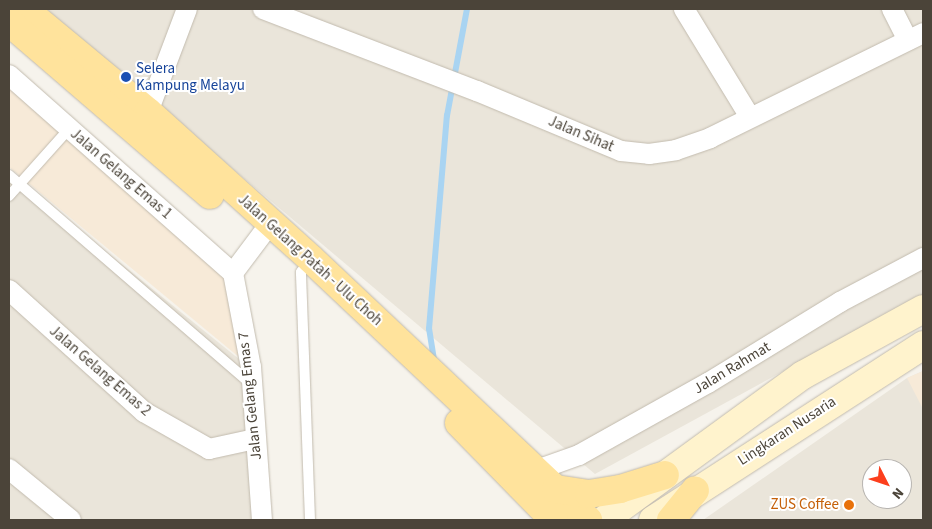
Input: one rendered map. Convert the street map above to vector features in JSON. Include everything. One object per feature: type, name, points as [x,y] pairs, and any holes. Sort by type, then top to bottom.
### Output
[{"type":"main road","name":"Jalan Gelang Patah - Ulu Choh","points":[[24,9],[140,120],[537,470],[588,520]]},
{"type":"main road","name":"Jalan Gelang Patah - Ulu Choh","points":[[9,22],[140,120]]},
{"type":"main road","name":"Jalan Gelang Patah - Ulu Choh","points":[[306,266],[554,520]]},
{"type":"main road","points":[[604,520],[803,375],[923,310]]},
{"type":"main road","name":"Lingkaran Nusaria","points":[[653,520],[695,490],[923,345]]},
{"type":"main road","points":[[556,489],[589,494],[620,489],[665,475]]},
{"type":"main road","points":[[671,520],[695,490]]},
{"type":"street","points":[[140,120],[187,9]]},
{"type":"street","name":"Jalan Sihat","points":[[263,9],[477,91],[621,151],[649,154],[676,150],[710,138],[916,37]]},
{"type":"street","points":[[684,9],[750,117]]},
{"type":"street","points":[[892,9],[916,37]]},
{"type":"street","name":"Jalan Gelang Emas 1","points":[[9,75],[233,273]]},
{"type":"street","points":[[233,273],[264,231]]},
{"type":"street","name":"Jalan Rahmat","points":[[537,470],[579,456],[708,384],[840,302],[923,258]]},
{"type":"street","name":"Jalan Gelang Emas 7","points":[[233,273],[252,384],[262,520]]},
{"type":"street","name":"Jalan Gelang Emas 2","points":[[9,290],[144,412],[209,449],[255,439]]},
{"type":"street","points":[[9,469],[71,520]]},
{"type":"lane","points":[[9,196],[69,128]]},
{"type":"lane","points":[[9,175],[252,384]]},
{"type":"lane","points":[[306,266],[310,520]]},
{"type":"shaded area","points":[[43,9],[923,9],[923,295],[595,474]]},
{"type":"shaded area","points":[[9,75],[233,273],[251,367],[9,167]]},
{"type":"shaded area","points":[[9,173],[250,368],[260,520],[9,520]]},
{"type":"shaded area","points":[[923,371],[923,520],[703,520],[907,378]]},
{"type":"shaded area","points":[[923,371],[923,409],[907,378]]},
{"type":"waterway","points":[[434,360],[429,329],[447,116],[467,9]]},
{"type":"place","name":"Selera Kampung Melayu","points":[[126,77]]},
{"type":"place","name":"ZUS Coffee","points":[[849,505]]}]
